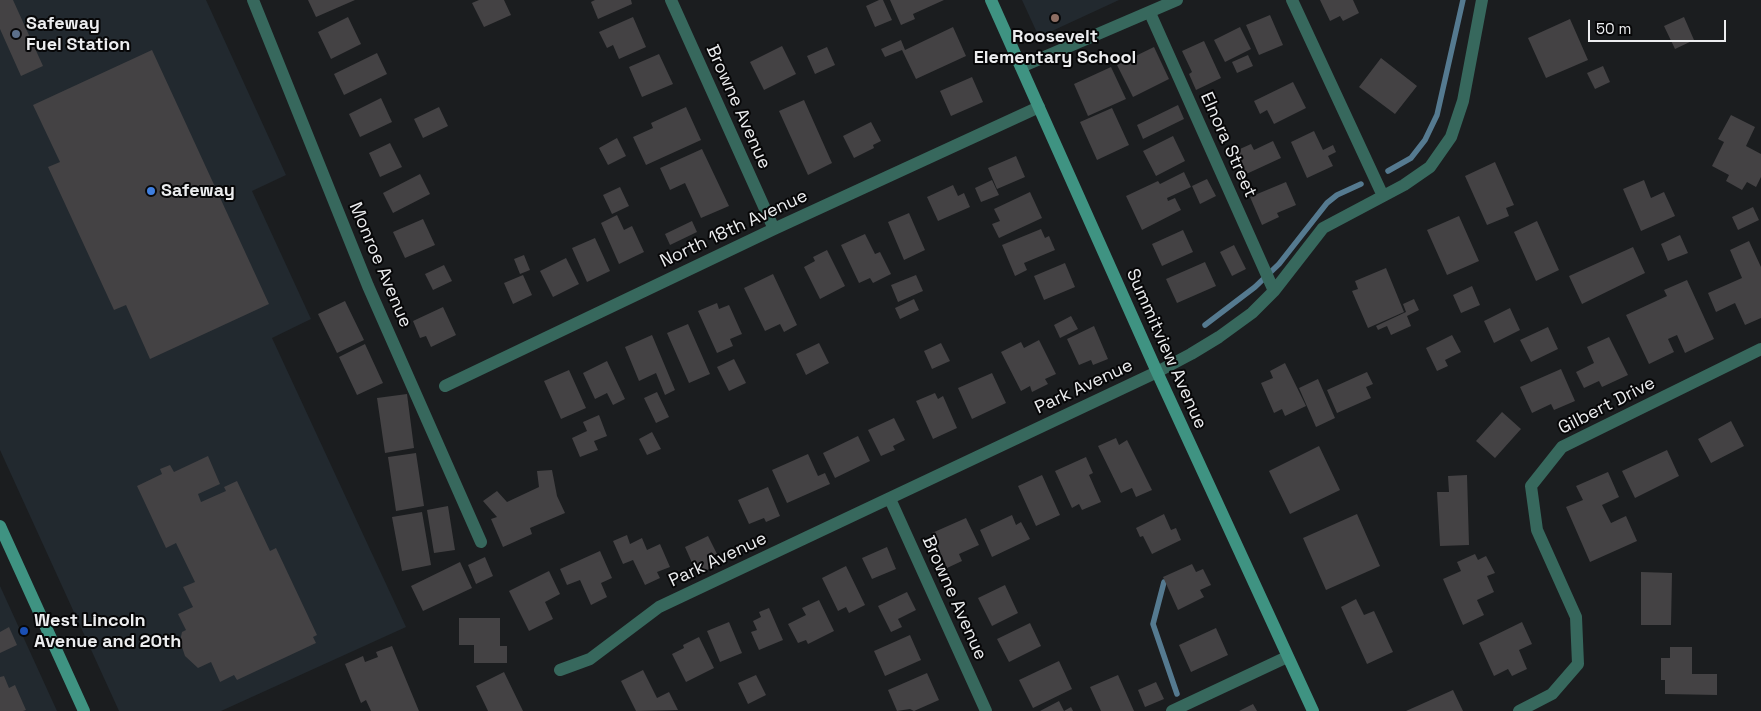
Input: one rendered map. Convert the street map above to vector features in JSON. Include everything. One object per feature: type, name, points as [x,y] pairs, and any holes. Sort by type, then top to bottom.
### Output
[{"type":"main road","name":"Summitview Avenue","points":[[991,0],[1156,372],[1313,711]]},
{"type":"main road","points":[[0,526],[84,711]]},
{"type":"street","name":"Monroe Avenue","points":[[253,0],[260,13],[368,286],[481,542]]},
{"type":"street","name":"Browne Avenue","points":[[671,0],[774,229]]},
{"type":"street","points":[[1021,67],[1177,0]]},
{"type":"street","points":[[1292,0],[1383,196]]},
{"type":"street","name":"Park Avenue","points":[[560,670],[590,659],[659,606],[1156,372],[1220,337],[1252,313],[1323,228],[1404,186],[1430,167],[1451,137],[1463,102],[1482,0]]},
{"type":"street","name":"Elnora Street","points":[[1150,13],[1272,287]]},
{"type":"street","name":"North 18th Avenue","points":[[444,386],[774,229],[1039,107]]},
{"type":"street","name":"Gilbert Drive","points":[[1518,711],[1552,694],[1578,664],[1576,617],[1537,530],[1531,486],[1562,447],[1761,349]]},
{"type":"street","name":"Browne Avenue","points":[[890,498],[986,711]]},
{"type":"street","points":[[1172,711],[1287,657]]},
{"type":"shaded area","points":[[0,0],[206,0],[286,175],[252,191],[311,319],[272,338],[406,627],[221,711],[119,711],[0,450]]},
{"type":"shaded area","name":"Roosevelt Elementary School","points":[[1022,0],[1119,0],[1039,37]]},
{"type":"shaded area","points":[[0,586],[57,711],[0,711]]},
{"type":"building","points":[[0,0],[13,0],[43,66],[21,76],[0,29]]},
{"type":"building","points":[[308,0],[355,0],[316,17]]},
{"type":"building","points":[[479,0],[504,0],[511,15],[484,27],[472,3]]},
{"type":"building","points":[[595,0],[631,0],[632,4],[598,19],[591,2]]},
{"type":"building","points":[[883,0],[892,20],[875,27],[866,6]]},
{"type":"building","points":[[890,0],[944,0],[913,14],[915,19],[901,25]]},
{"type":"building","points":[[1320,0],[1353,0],[1359,13],[1343,21],[1340,16],[1330,21]]},
{"type":"building","points":[[1270,15],[1283,45],[1259,55],[1246,25]]},
{"type":"building","points":[[348,17],[361,44],[331,59],[318,32]]},
{"type":"building","points":[[633,17],[646,47],[619,59],[613,45],[607,48],[599,32]]},
{"type":"building","points":[[1684,17],[1694,40],[1675,49],[1664,26]]},
{"type":"building","points":[[1570,19],[1588,60],[1546,78],[1528,38]]},
{"type":"building","points":[[953,27],[966,56],[916,79],[902,50],[885,57],[881,49],[901,40],[905,50]]},
{"type":"building","points":[[1240,27],[1251,49],[1225,62],[1214,40]]},
{"type":"building","points":[[1204,41],[1221,78],[1196,90],[1189,74],[1192,72],[1182,51]]},
{"type":"building","points":[[782,46],[796,74],[764,90],[750,62]]},
{"type":"building","points":[[827,47],[835,65],[815,74],[807,56]]},
{"type":"building","points":[[1154,47],[1169,79],[1133,97],[1117,65]]},
{"type":"building","points":[[152,50],[269,304],[150,359],[126,305],[114,310],[48,167],[60,162],[33,105]]},
{"type":"building","points":[[377,53],[387,74],[344,95],[334,74]]},
{"type":"building","points":[[659,54],[673,84],[642,97],[629,67]]},
{"type":"building","points":[[1248,55],[1253,66],[1237,73],[1232,62]]},
{"type":"building","points":[[1381,58],[1417,86],[1395,114],[1359,87]]},
{"type":"building","points":[[1603,66],[1610,82],[1595,89],[1587,73]]},
{"type":"building","points":[[1111,67],[1126,99],[1088,116],[1074,84]]},
{"type":"building","points":[[972,77],[983,102],[951,116],[940,91]]},
{"type":"building","points":[[1293,82],[1306,108],[1274,124],[1267,110],[1260,114],[1254,101]]},
{"type":"building","points":[[381,98],[392,122],[360,137],[349,114]]},
{"type":"building","points":[[804,100],[832,163],[808,175],[779,111]]},
{"type":"building","points":[[1178,105],[1184,119],[1143,139],[1137,125]]},
{"type":"building","points":[[439,107],[448,126],[423,138],[414,119]]},
{"type":"building","points":[[686,107],[701,140],[646,165],[633,137],[653,128],[651,123]]},
{"type":"building","points":[[1112,108],[1129,145],[1097,160],[1080,122]]},
{"type":"building","points":[[1731,115],[1755,127],[1746,146],[1761,154],[1761,177],[1756,187],[1747,182],[1742,190],[1726,181],[1729,175],[1712,166],[1724,142],[1718,139]]},
{"type":"building","points":[[871,122],[881,141],[873,145],[874,148],[854,158],[843,136]]},
{"type":"building","points":[[1314,131],[1323,150],[1333,145],[1336,152],[1328,156],[1333,166],[1307,178],[1291,142]]},
{"type":"building","points":[[1173,136],[1185,161],[1156,176],[1143,151]]},
{"type":"building","points":[[617,138],[626,156],[608,165],[599,148]]},
{"type":"building","points":[[1273,141],[1281,158],[1242,176],[1231,153],[1251,144],[1254,150]]},
{"type":"building","points":[[390,143],[402,167],[380,177],[369,153]]},
{"type":"building","points":[[702,149],[729,206],[701,218],[685,183],[670,190],[660,168]]},
{"type":"building","points":[[1016,156],[1025,177],[997,189],[988,168]]},
{"type":"building","points":[[1495,162],[1514,205],[1506,208],[1509,216],[1487,225],[1465,176]]},
{"type":"building","points":[[1184,172],[1191,187],[1167,198],[1168,201],[1175,198],[1181,210],[1142,230],[1126,196],[1158,181],[1160,184]]},
{"type":"building","points":[[420,174],[430,194],[393,213],[383,193]]},
{"type":"building","points":[[1207,179],[1216,196],[1200,204],[1192,186]]},
{"type":"building","points":[[992,180],[999,195],[981,202],[975,188]]},
{"type":"building","points":[[1644,180],[1651,198],[1664,192],[1675,216],[1641,231],[1623,189]]},
{"type":"building","points":[[1286,182],[1296,205],[1277,213],[1279,217],[1262,225],[1250,197]]},
{"type":"building","points":[[953,185],[958,196],[964,193],[970,207],[938,221],[927,197]]},
{"type":"building","points":[[620,187],[629,206],[612,214],[603,195]]},
{"type":"building","points":[[1030,192],[1042,218],[999,238],[992,224],[1000,221],[994,209]]},
{"type":"building","points":[[1753,207],[1759,220],[1738,230],[1732,217]]},
{"type":"building","points":[[909,213],[925,250],[904,260],[888,222]]},
{"type":"building","points":[[617,215],[624,230],[632,226],[644,252],[619,264],[601,223]]},
{"type":"building","points":[[1459,216],[1479,261],[1447,275],[1427,230]]},
{"type":"building","points":[[423,219],[435,245],[405,258],[393,232]]},
{"type":"building","points":[[692,221],[697,232],[670,245],[665,234]]},
{"type":"building","points":[[1537,221],[1559,270],[1536,281],[1514,232]]},
{"type":"building","points":[[1041,229],[1045,238],[1049,236],[1055,250],[1024,263],[1027,270],[1015,276],[1002,245]]},
{"type":"building","points":[[1183,230],[1193,252],[1162,266],[1152,244]]},
{"type":"building","points":[[865,234],[875,254],[880,252],[891,274],[873,283],[870,278],[859,283],[841,245]]},
{"type":"building","points":[[1680,235],[1688,253],[1668,261],[1661,244]]},
{"type":"building","points":[[595,238],[610,271],[587,282],[572,248]]},
{"type":"building","points":[[1749,241],[1761,267],[1761,318],[1745,325],[1735,303],[1716,312],[1708,293],[1742,278],[1730,250]]},
{"type":"building","points":[[1234,245],[1246,269],[1232,276],[1220,252]]},
{"type":"building","points":[[1633,247],[1645,273],[1582,304],[1569,276]]},
{"type":"building","points":[[827,250],[845,286],[820,299],[804,267],[815,261],[813,257]]},
{"type":"building","points":[[524,255],[530,270],[520,274],[514,259]]},
{"type":"building","points":[[566,258],[579,284],[553,297],[540,271]]},
{"type":"building","points":[[1205,262],[1216,286],[1177,303],[1166,279]]},
{"type":"building","points":[[1065,263],[1075,287],[1044,300],[1034,276]]},
{"type":"building","points":[[444,265],[452,281],[433,290],[425,274]]},
{"type":"building","points":[[1386,268],[1404,312],[1368,328],[1352,291],[1358,289],[1355,281]]},
{"type":"building","points":[[773,274],[797,325],[784,332],[780,324],[765,331],[744,288]]},
{"type":"building","points":[[523,275],[532,295],[513,304],[504,283]]},
{"type":"building","points":[[916,275],[923,291],[898,302],[891,285]]},
{"type":"building","points":[[1687,280],[1714,339],[1685,353],[1677,335],[1668,339],[1674,352],[1649,364],[1626,315],[1667,296],[1664,290]]},
{"type":"building","points":[[1472,286],[1480,305],[1461,313],[1453,295]]},
{"type":"building","points":[[914,299],[919,310],[900,319],[895,308]]},
{"type":"building","points":[[1414,299],[1419,310],[1407,316],[1411,326],[1391,335],[1387,326],[1378,330],[1376,326],[1406,312],[1403,304]]},
{"type":"building","points":[[345,301],[364,340],[337,353],[318,314]]},
{"type":"building","points":[[717,303],[719,309],[729,305],[742,334],[730,339],[733,346],[717,353],[698,311]]},
{"type":"building","points":[[443,307],[456,335],[431,347],[426,336],[420,338],[413,321]]},
{"type":"building","points":[[1510,308],[1520,330],[1494,343],[1484,321]]},
{"type":"building","points":[[1071,316],[1078,329],[1060,338],[1054,325]]},
{"type":"building","points":[[688,324],[710,374],[689,383],[667,333]]},
{"type":"building","points":[[1094,326],[1108,359],[1093,365],[1091,360],[1079,365],[1067,339]]},
{"type":"building","points":[[1548,327],[1558,349],[1531,362],[1520,340]]},
{"type":"building","points":[[652,335],[675,390],[665,395],[656,373],[639,381],[625,347]]},
{"type":"building","points":[[1452,335],[1461,352],[1445,360],[1448,366],[1437,371],[1426,348]]},
{"type":"building","points":[[1609,337],[1628,375],[1602,387],[1599,381],[1584,388],[1576,372],[1594,363],[1587,347]]},
{"type":"building","points":[[1039,340],[1056,374],[1045,379],[1048,384],[1032,392],[1030,386],[1021,391],[1001,352],[1021,342],[1024,348]]},
{"type":"building","points":[[819,343],[829,363],[806,375],[796,354]]},
{"type":"building","points":[[941,343],[950,361],[932,369],[924,351]]},
{"type":"building","points":[[365,344],[383,383],[357,395],[339,357]]},
{"type":"building","points":[[734,359],[746,383],[729,391],[717,367]]},
{"type":"building","points":[[607,361],[625,399],[613,405],[607,393],[595,399],[583,373]]},
{"type":"building","points":[[1285,363],[1306,406],[1285,416],[1282,409],[1274,413],[1261,383],[1273,378],[1270,371]]},
{"type":"building","points":[[1561,369],[1575,401],[1554,410],[1551,404],[1532,413],[1520,387]]},
{"type":"building","points":[[569,370],[586,408],[561,419],[544,381]]},
{"type":"building","points":[[1367,372],[1373,384],[1366,387],[1371,398],[1337,413],[1327,390]]},
{"type":"building","points":[[992,373],[1006,403],[972,419],[958,388]]},
{"type":"building","points":[[1318,379],[1335,418],[1316,427],[1299,388]]},
{"type":"building","points":[[657,392],[669,417],[656,423],[644,398]]},
{"type":"building","points":[[935,393],[938,399],[943,396],[957,428],[933,439],[916,401]]},
{"type":"building","points":[[407,394],[414,448],[385,453],[377,398]]},
{"type":"building","points":[[1502,412],[1521,429],[1495,458],[1476,441]]},
{"type":"building","points":[[599,415],[607,436],[594,441],[598,450],[580,457],[572,438],[587,431],[583,422]]},
{"type":"building","points":[[894,418],[905,440],[893,446],[895,450],[881,456],[868,430]]},
{"type":"building","points":[[1731,421],[1744,446],[1711,463],[1698,439]]},
{"type":"building","points":[[652,432],[661,449],[647,455],[639,439]]},
{"type":"building","points":[[858,436],[870,461],[835,478],[823,453]]},
{"type":"building","points":[[1116,438],[1119,445],[1127,440],[1152,490],[1136,497],[1132,488],[1121,493],[1098,446]]},
{"type":"building","points":[[1319,446],[1340,490],[1290,514],[1269,471]]},
{"type":"building","points":[[1667,450],[1679,476],[1635,498],[1622,471]]},
{"type":"building","points":[[416,453],[424,506],[396,511],[388,457]]},
{"type":"building","points":[[808,454],[818,476],[825,473],[830,484],[787,503],[772,470]]},
{"type":"building","points":[[208,456],[220,484],[198,494],[201,502],[226,491],[224,487],[237,481],[270,551],[276,548],[317,635],[313,637],[316,643],[237,680],[234,675],[220,682],[211,662],[198,668],[185,656],[180,641],[182,632],[186,630],[178,614],[193,607],[183,587],[195,582],[176,543],[166,548],[137,486],[162,474],[160,469],[170,465],[174,472]]},
{"type":"building","points":[[1086,457],[1093,473],[1089,475],[1101,502],[1082,510],[1079,504],[1072,508],[1055,471]]},
{"type":"building","points":[[552,470],[557,496],[565,513],[530,528],[532,534],[503,547],[491,519],[497,517],[483,501],[497,491],[507,502],[539,487],[537,471]]},
{"type":"building","points":[[1608,472],[1619,497],[1602,505],[1611,523],[1626,516],[1637,541],[1590,562],[1566,507],[1583,500],[1576,486]]},
{"type":"building","points":[[1042,475],[1060,515],[1036,526],[1018,486]]},
{"type":"building","points":[[1467,475],[1469,545],[1440,546],[1437,492],[1449,492],[1448,476]]},
{"type":"building","points":[[768,487],[780,516],[766,522],[764,518],[749,524],[738,500]]},
{"type":"building","points":[[448,506],[455,550],[434,553],[427,510]]},
{"type":"building","points":[[422,512],[431,565],[402,571],[392,517]]},
{"type":"building","points":[[1164,514],[1171,530],[1176,528],[1181,540],[1152,554],[1143,536],[1140,537],[1136,528]]},
{"type":"building","points":[[1357,514],[1380,566],[1326,590],[1303,538]]},
{"type":"building","points":[[1012,515],[1016,525],[1021,522],[1030,539],[992,557],[980,530]]},
{"type":"building","points":[[966,518],[979,545],[959,554],[962,561],[947,568],[932,533]]},
{"type":"building","points":[[627,535],[630,544],[642,538],[647,550],[660,544],[670,567],[657,572],[660,578],[645,585],[633,560],[623,564],[613,541]]},
{"type":"building","points":[[708,536],[717,554],[713,556],[717,565],[701,573],[697,563],[693,565],[685,547]]},
{"type":"building","points":[[887,547],[896,569],[872,579],[862,558]]},
{"type":"building","points":[[600,551],[612,578],[601,583],[607,597],[591,605],[580,580],[567,585],[560,569]]},
{"type":"building","points":[[1475,554],[1478,560],[1486,556],[1495,573],[1487,576],[1494,592],[1477,600],[1484,615],[1463,625],[1443,579],[1461,571],[1457,562]]},
{"type":"building","points":[[485,557],[493,576],[476,584],[468,565]]},
{"type":"building","points":[[460,562],[472,588],[423,611],[411,586]]},
{"type":"building","points":[[1192,564],[1196,572],[1203,569],[1211,585],[1200,590],[1204,597],[1178,610],[1163,577]]},
{"type":"building","points":[[846,566],[865,605],[849,613],[846,607],[838,611],[822,578]]},
{"type":"building","points":[[549,571],[560,594],[545,602],[553,619],[529,631],[509,591]]},
{"type":"building","points":[[1641,572],[1672,573],[1671,625],[1641,625]]},
{"type":"building","points":[[1005,585],[1018,613],[992,626],[978,598]]},
{"type":"building","points":[[907,592],[916,610],[898,619],[902,627],[891,632],[878,606]]},
{"type":"building","points":[[1356,599],[1364,615],[1374,611],[1393,652],[1367,664],[1341,607]]},
{"type":"building","points":[[819,600],[834,631],[808,644],[806,640],[798,643],[788,624],[806,615],[802,608]]},
{"type":"building","points":[[769,608],[783,640],[759,650],[751,632],[757,630],[753,621],[761,617],[759,612]]},
{"type":"building","points":[[459,618],[500,618],[500,646],[507,646],[507,663],[474,663],[474,645],[459,645]]},
{"type":"building","points":[[729,622],[742,653],[720,662],[707,631]]},
{"type":"building","points":[[1522,622],[1532,644],[1519,650],[1527,669],[1512,676],[1508,669],[1494,676],[1479,643]]},
{"type":"building","points":[[1030,623],[1041,646],[1009,662],[997,639]]},
{"type":"building","points":[[9,627],[17,645],[0,653],[0,632]]},
{"type":"building","points":[[1216,628],[1228,655],[1191,672],[1179,645]]},
{"type":"building","points":[[910,635],[921,660],[885,676],[874,651]]},
{"type":"building","points":[[699,637],[714,668],[686,682],[672,654],[684,648],[683,645]]},
{"type":"building","points":[[392,646],[419,711],[371,711],[366,700],[361,703],[345,664],[363,656],[365,662],[378,657],[376,652]]},
{"type":"building","points":[[1670,647],[1692,647],[1692,674],[1717,674],[1717,695],[1665,694],[1665,680],[1661,680],[1661,658],[1670,658]]},
{"type":"building","points":[[1059,661],[1072,689],[1033,708],[1019,680]]},
{"type":"building","points":[[643,670],[657,698],[669,692],[678,710],[636,711],[621,681]]},
{"type":"building","points":[[504,672],[523,711],[488,711],[476,686]]},
{"type":"building","points":[[927,673],[939,700],[914,711],[910,709],[897,711],[888,690]]},
{"type":"building","points":[[756,675],[766,695],[748,704],[738,683]]},
{"type":"building","points":[[1118,675],[1134,711],[1101,711],[1090,687]]},
{"type":"building","points":[[4,676],[9,688],[15,685],[26,710],[0,711],[0,677]]},
{"type":"building","points":[[1156,682],[1164,699],[1145,707],[1138,690]]},
{"type":"building","points":[[1453,690],[1463,711],[1406,711]]},
{"type":"building","points":[[1059,701],[1064,711],[1040,711]]},
{"type":"building","points":[[1253,704],[1257,711],[1239,711]]},
{"type":"building","points":[[1071,707],[1073,711],[1064,711]]},
{"type":"waterway","points":[[1388,171],[1411,158],[1425,140],[1437,115],[1463,0]]},
{"type":"waterway","points":[[1205,325],[1255,287],[1279,264],[1327,203],[1337,195],[1361,184]]},
{"type":"waterway","points":[[1164,582],[1153,624],[1177,694]]},
{"type":"place","name":"Roosevelt Elementary School","points":[[1055,18]]},
{"type":"place","name":"Safeway Fuel Station","points":[[16,34]]},
{"type":"place","name":"Safeway","points":[[151,191]]},
{"type":"place","name":"West Lincoln Avenue and 20th","points":[[24,631]]}]
